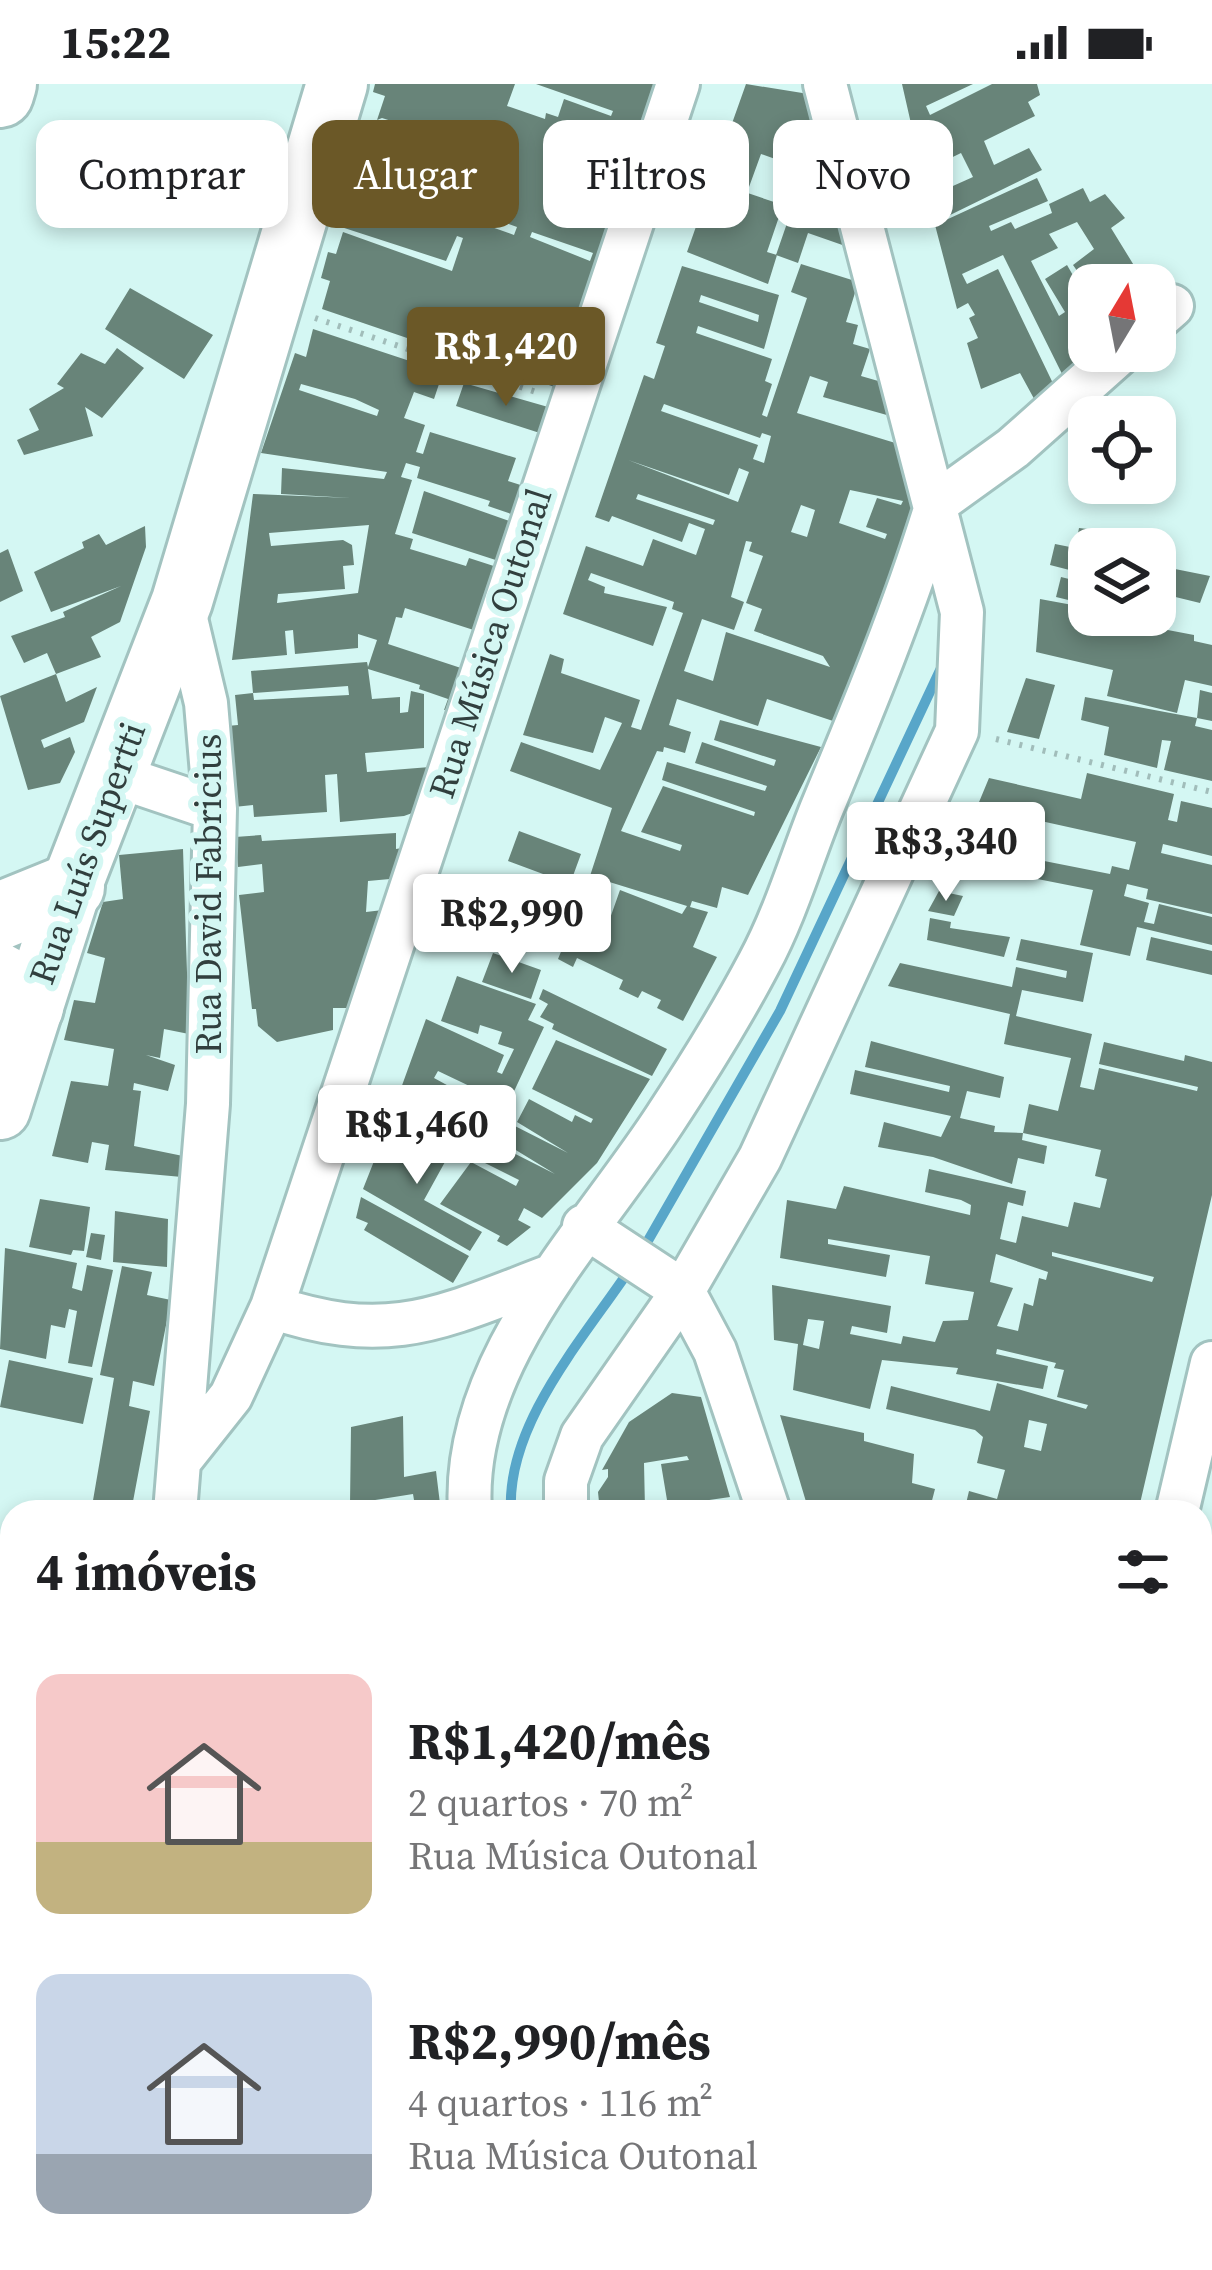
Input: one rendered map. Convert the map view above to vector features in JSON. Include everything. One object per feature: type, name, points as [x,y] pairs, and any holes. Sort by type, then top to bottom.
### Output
[{"type":"main road","points":[[0,94],[3,84]]},
{"type":"main road","points":[[0,916],[70,887]]},
{"type":"street","points":[[182,601],[337,84]]},
{"type":"street","name":"Rua Música Outonal","points":[[181,1460],[231,1396],[272,1306],[678,84]]},
{"type":"street","points":[[566,1500],[566,1481],[582,1436],[670,1282],[760,1158],[957,730],[962,612],[938,502],[825,84]]},
{"type":"street","points":[[272,1306],[337,1324],[405,1327],[457,1313],[551,1276],[600,1236],[761,960],[908,596],[938,502],[1013,448],[1098,372]]},
{"type":"street","name":"Rua Luís Supertti","points":[[0,1109],[15,992],[70,887],[182,601]]},
{"type":"street","name":"Rua David Fabricius","points":[[177,1500],[208,1105],[214,808],[206,703],[182,601]]},
{"type":"street","points":[[114,775],[214,808]]},
{"type":"street","points":[[600,1236],[670,1282],[716,1351],[765,1500]]},
{"type":"street","points":[[470,1500],[469,1480],[482,1423],[506,1360],[551,1276]]},
{"type":"street","points":[[1181,1500],[1212,1363]]},
{"type":"path","points":[[272,304],[569,403]]},
{"type":"path","points":[[957,730],[1212,791]]},
{"type":"building","points":[[375,84],[515,84],[507,106],[545,119],[546,113],[558,117],[564,99],[611,116],[613,111],[536,84],[668,84],[655,120],[543,120],[543,228],[618,228],[567,391],[419,342],[427,315],[418,312],[410,339],[322,309],[330,281],[321,278],[328,252],[336,254],[343,232],[452,271],[463,238],[457,236],[446,261],[344,228],[494,228],[514,235],[519,228],[519,120],[377,120],[385,96],[373,92]],"holes":[[[532,232],[593,253],[590,261],[530,237]]]},
{"type":"building","points":[[746,84],[821,96],[828,120],[773,120],[773,158],[761,154],[749,187],[749,120],[733,120]]},
{"type":"building","points":[[902,84],[973,84],[926,106],[930,115],[992,84],[1037,84],[1040,95],[1028,102],[1035,116],[984,141],[994,165],[1029,148],[1042,170],[953,214],[953,186],[973,177],[961,153],[953,157],[953,120],[910,120]]},
{"type":"building","points":[[1037,178],[1048,201],[989,226],[991,231],[1011,222],[1015,229],[1052,213],[1049,204],[1083,188],[1090,202],[1105,194],[1125,218],[1111,228],[1133,264],[1074,264],[1094,249],[1077,222],[1049,234],[1058,248],[1031,261],[1059,316],[1065,312],[1045,279],[1068,267],[1068,372],[1094,372],[1071,392],[1003,255],[962,274],[967,284],[998,269],[1061,400],[1044,417],[1020,373],[981,389],[967,343],[978,338],[969,318],[975,315],[968,303],[957,309],[936,228],[953,228],[953,217]]},
{"type":"building","points":[[749,193],[773,202],[775,228],[767,252],[777,255],[768,284],[687,252],[696,228],[749,228]]},
{"type":"building","points":[[785,228],[858,228],[858,283],[846,322],[858,325],[853,344],[870,349],[861,376],[899,387],[908,421],[823,397],[828,382],[810,376],[797,413],[915,449],[925,485],[879,622],[833,721],[767,699],[758,726],[677,699],[669,725],[691,732],[685,753],[664,747],[663,752],[657,751],[621,831],[680,851],[682,845],[641,832],[663,786],[754,816],[755,812],[662,780],[667,762],[765,791],[767,786],[695,763],[702,742],[774,766],[776,760],[714,740],[720,720],[821,747],[748,895],[722,887],[717,908],[692,901],[690,907],[708,912],[693,947],[717,957],[683,1021],[657,1008],[661,1000],[642,991],[638,998],[619,989],[623,980],[577,958],[573,967],[558,959],[582,901],[600,909],[587,937],[601,944],[620,890],[682,914],[687,906],[590,876],[612,808],[510,771],[521,742],[600,770],[622,723],[605,717],[593,753],[523,735],[550,654],[564,659],[561,673],[640,700],[631,727],[641,730],[683,613],[672,609],[674,602],[591,573],[588,580],[605,587],[604,593],[667,607],[653,646],[563,614],[586,546],[643,566],[653,539],[696,555],[705,529],[689,523],[682,542],[612,516],[609,522],[595,517],[644,375],[654,379],[665,346],[656,343],[682,266],[779,295],[764,349],[698,326],[696,333],[772,359],[765,381],[772,384],[762,415],[767,417],[807,298],[791,292],[801,264],[852,280],[851,248],[808,233],[798,263],[776,255]],"holes":[[[701,295],[759,315],[758,322],[699,302]],[[664,404],[760,438],[762,433],[771,436],[764,463],[753,459],[758,445],[661,411]],[[628,460],[729,495],[739,468],[749,472],[738,502]],[[850,490],[903,501],[901,505],[877,498],[866,527],[887,534],[885,539],[839,523]],[[638,494],[715,520],[713,525],[636,499]],[[801,505],[815,510],[807,537],[791,532]],[[746,541],[752,542],[749,551],[763,556],[746,603],[762,609],[754,631],[823,656],[830,667],[726,632],[713,681],[684,671],[702,619],[734,630],[744,602],[731,597]]]},
{"type":"building","points":[[130,288],[213,335],[184,379],[105,329]]},
{"type":"building","points":[[313,329],[443,372],[434,399],[414,392],[404,418],[425,425],[416,452],[423,454],[430,432],[516,458],[508,481],[530,488],[520,517],[488,506],[490,501],[417,478],[420,467],[406,463],[401,477],[412,480],[395,534],[413,539],[410,549],[466,566],[469,558],[503,569],[483,633],[405,608],[402,618],[396,617],[388,644],[467,670],[452,709],[444,710],[448,699],[419,689],[420,685],[368,669],[372,699],[400,697],[400,713],[408,712],[411,691],[424,694],[424,748],[365,753],[367,772],[430,767],[415,812],[340,822],[337,774],[325,775],[327,812],[254,817],[253,805],[234,807],[227,726],[238,725],[235,695],[253,693],[251,671],[367,662],[368,667],[377,640],[358,634],[358,648],[295,654],[293,630],[285,631],[287,655],[232,660],[253,494],[351,498],[281,494],[282,468],[384,479],[387,472],[261,453],[295,353],[306,357]],"holes":[[[301,384],[355,399],[379,410],[377,416],[299,390]],[[369,525],[358,593],[277,603],[278,594],[345,589],[343,566],[354,565],[352,545],[343,540],[271,546],[269,533]],[[348,686],[349,695],[254,700],[253,693]]]},
{"type":"building","points":[[117,348],[144,368],[102,418],[85,407],[93,436],[24,455],[17,440],[39,430],[29,409],[64,388],[57,384],[81,353],[105,364]]},
{"type":"building","points":[[464,383],[555,409],[546,435],[456,406]]},
{"type":"building","points":[[424,491],[518,524],[505,563],[412,533]]},
{"type":"building","points":[[145,526],[146,547],[120,622],[91,637],[101,657],[56,674],[47,653],[24,663],[11,636],[65,617],[63,612],[121,586],[51,612],[34,572],[84,548],[82,542],[99,534],[106,545]]},
{"type":"building","points":[[1055,544],[1068,547],[1068,570],[1050,565]]},
{"type":"building","points":[[8,549],[23,591],[0,602],[0,553]]},
{"type":"building","points":[[1176,569],[1210,576],[1200,603],[1176,597]]},
{"type":"building","points":[[1061,577],[1068,579],[1068,600],[1056,597]]},
{"type":"building","points":[[1040,599],[1068,604],[1068,636],[1194,635],[1194,641],[1212,645],[1212,686],[1185,680],[1177,713],[1107,696],[1113,670],[1036,652]]},
{"type":"building","points":[[56,674],[66,702],[97,687],[84,722],[41,740],[44,748],[70,737],[75,752],[60,783],[28,790],[0,696]]},
{"type":"building","points":[[1026,678],[1055,685],[1039,739],[1007,732]]},
{"type":"building","points":[[1200,690],[1212,693],[1212,721],[1197,718]]},
{"type":"building","points":[[1085,697],[1197,718],[1195,726],[1212,730],[1212,781],[1164,770],[1171,741],[1162,740],[1157,768],[1104,755],[1109,727],[1081,720]]},
{"type":"building","points":[[1087,773],[1174,794],[1168,820],[1177,822],[1181,801],[1212,808],[1212,856],[1163,844],[1161,853],[1212,865],[1212,914],[1146,899],[1148,889],[1127,884],[1124,896],[1149,903],[1144,922],[1154,924],[1159,904],[1212,917],[1212,945],[1137,927],[1130,956],[1080,945],[1093,890],[952,862],[964,835],[1029,858],[1110,874],[1112,866],[1129,870],[1136,842],[977,807],[989,778],[1081,799]]},
{"type":"building","points":[[519,831],[581,854],[570,884],[508,861]]},
{"type":"building","points":[[396,833],[396,849],[402,848],[390,879],[368,881],[366,912],[383,910],[350,1008],[333,1008],[333,1030],[277,1042],[258,1026],[256,1009],[252,1009],[239,895],[264,892],[262,864],[238,867],[235,837],[261,835],[262,841]]},
{"type":"building","points":[[183,849],[189,1034],[164,1029],[160,1058],[146,1055],[175,1065],[168,1091],[134,1083],[133,1090],[141,1091],[134,1146],[183,1156],[182,1177],[105,1170],[109,1145],[92,1142],[88,1163],[52,1156],[71,1081],[108,1086],[114,1049],[64,1040],[74,1000],[95,1003],[105,958],[87,953],[103,902],[123,899],[119,855]]},
{"type":"building","points":[[939,891],[963,896],[954,916],[928,911]]},
{"type":"building","points":[[489,914],[517,928],[510,951],[480,941]]},
{"type":"building","points":[[930,918],[951,922],[950,928],[1010,937],[1004,957],[927,940]]},
{"type":"building","points":[[1151,937],[1212,951],[1212,975],[1146,960]]},
{"type":"building","points":[[1021,939],[1093,953],[1083,1002],[1022,990],[1016,1016],[1092,1034],[1080,1087],[1094,1090],[1099,1068],[1197,1091],[1198,1087],[1099,1064],[1104,1042],[1184,1061],[1185,1055],[1212,1062],[1212,1195],[1141,1500],[967,1500],[969,1491],[997,1499],[1005,1470],[977,1463],[983,1437],[975,1430],[886,1409],[891,1386],[990,1411],[997,1383],[1086,1409],[1088,1405],[1057,1397],[1064,1370],[1054,1368],[1056,1363],[997,1349],[996,1354],[1048,1366],[1043,1389],[956,1374],[958,1368],[882,1360],[870,1409],[793,1390],[798,1344],[774,1340],[772,1285],[891,1306],[887,1333],[852,1326],[850,1334],[901,1344],[903,1336],[935,1342],[943,1321],[968,1320],[974,1292],[925,1284],[930,1256],[828,1239],[828,1244],[890,1255],[886,1277],[780,1258],[787,1200],[836,1209],[844,1186],[970,1215],[971,1205],[925,1192],[929,1169],[1026,1191],[1023,1206],[1008,1202],[1000,1239],[1016,1243],[1022,1216],[1068,1227],[1074,1202],[1100,1208],[1107,1179],[1095,1176],[1101,1150],[1023,1133],[1029,1104],[1058,1111],[1071,1058],[1004,1044],[1010,1014],[888,986],[900,963],[1012,987],[1016,967],[1066,978],[1067,971],[1016,960]],"holes":[[[1052,1252],[1154,1277],[1152,1282],[1052,1256]],[[996,1254],[1048,1272],[1046,1280],[1039,1278],[1033,1306],[1024,1303],[1018,1331],[997,1326],[1013,1288],[990,1282]],[[808,1319],[824,1321],[819,1349],[803,1345]],[[1029,1420],[1047,1424],[1041,1451],[1024,1447]]]},
{"type":"building","points":[[493,953],[541,970],[531,999],[482,982]]},
{"type":"building","points":[[457,976],[536,1004],[528,1020],[544,1027],[503,1115],[511,1119],[509,1123],[568,1153],[517,1122],[529,1099],[572,1122],[575,1115],[591,1123],[593,1119],[532,1089],[556,1040],[650,1079],[597,1163],[542,1218],[524,1208],[518,1220],[531,1227],[507,1246],[497,1241],[500,1236],[440,1204],[471,1162],[460,1155],[462,1151],[411,1123],[422,1103],[400,1091],[426,1019],[504,1055],[497,1072],[502,1074],[514,1049],[498,1044],[502,1032],[480,1025],[478,1034],[441,1021]],"holes":[[[438,1071],[482,1092],[478,1102],[434,1078]],[[487,1107],[498,1112],[488,1133],[555,1174],[486,1139],[475,1158],[519,1180],[516,1186],[471,1162]]]},
{"type":"building","points":[[543,989],[667,1049],[652,1076],[552,1029],[554,1024],[540,1017],[548,1004],[539,999]]},
{"type":"building","points":[[871,1041],[1004,1077],[1000,1098],[967,1091],[960,1118],[995,1126],[994,1132],[1023,1133],[1022,1140],[1047,1146],[1044,1164],[1018,1158],[1012,1184],[933,1157],[878,1147],[884,1122],[941,1137],[951,1116],[850,1094],[855,1070],[949,1092],[950,1086],[865,1067]]},
{"type":"building","points":[[414,1130],[451,1151],[424,1200],[482,1232],[470,1251],[363,1189],[380,1146],[400,1156]]},
{"type":"building","points":[[361,1197],[469,1256],[453,1283],[364,1230],[368,1223],[356,1218]]},
{"type":"building","points":[[40,1199],[90,1207],[84,1251],[73,1250],[71,1255],[29,1247]]},
{"type":"building","points":[[115,1211],[168,1219],[167,1267],[113,1262]]},
{"type":"building","points":[[91,1233],[105,1235],[101,1260],[86,1257]]},
{"type":"building","points":[[5,1248],[77,1263],[72,1288],[82,1291],[87,1265],[113,1270],[92,1367],[68,1363],[77,1311],[69,1309],[65,1328],[51,1325],[46,1359],[0,1349]]},
{"type":"building","points":[[122,1266],[152,1272],[147,1295],[171,1300],[154,1386],[133,1381],[129,1406],[150,1411],[133,1500],[93,1500],[114,1378],[100,1375]]},
{"type":"building","points":[[9,1360],[93,1378],[83,1424],[0,1407]]},
{"type":"building","points":[[672,1393],[701,1397],[730,1497],[667,1500],[661,1464],[689,1460],[687,1456],[644,1463],[645,1500],[599,1500],[598,1492],[608,1477],[608,1469],[602,1470],[629,1422]]},
{"type":"building","points":[[780,1415],[864,1433],[864,1441],[914,1454],[912,1483],[935,1489],[932,1500],[806,1500]]},
{"type":"building","points":[[403,1416],[404,1477],[436,1471],[440,1500],[414,1500],[413,1494],[350,1500],[351,1427]]},
{"type":"waterway","points":[[642,1251],[780,1011],[943,664]]},
{"type":"waterway","points":[[512,1500],[521,1446],[535,1414],[632,1266]]}]
